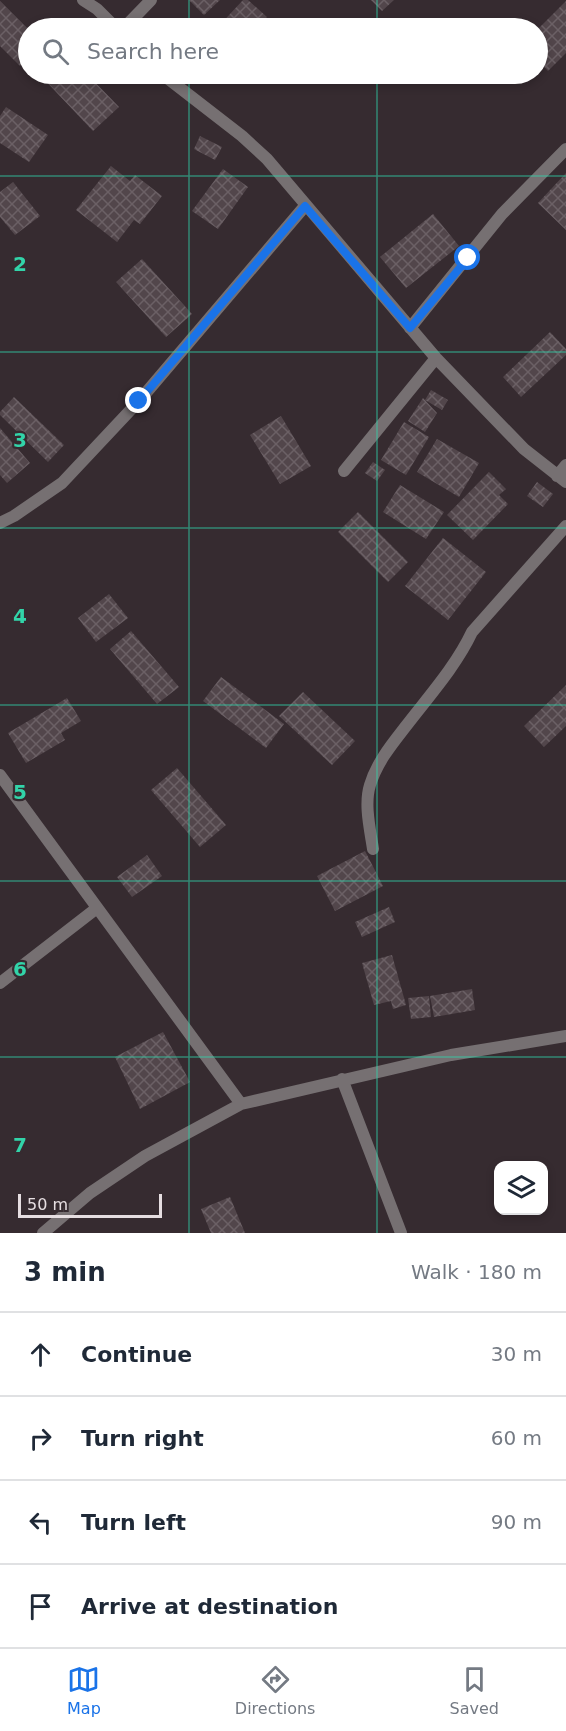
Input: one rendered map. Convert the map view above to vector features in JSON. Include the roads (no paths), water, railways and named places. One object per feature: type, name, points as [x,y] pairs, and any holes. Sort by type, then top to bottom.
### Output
[{"type":"street","points":[[83,0],[106,18]]},
{"type":"street","points":[[134,18],[151,0]]},
{"type":"street","points":[[175,84],[242,136],[267,159],[436,358],[524,449],[562,479],[566,465]]},
{"type":"street","points":[[410,328],[502,214],[566,149]]},
{"type":"street","points":[[0,523],[62,483],[139,401],[305,206]]},
{"type":"street","points":[[344,471],[436,358]]},
{"type":"street","points":[[373,849],[368,816],[370,786],[384,753],[442,679],[465,647],[472,632],[566,526]]},
{"type":"street","points":[[0,775],[242,1104]]},
{"type":"street","points":[[0,983],[97,908]]},
{"type":"street","points":[[43,1233],[90,1193],[145,1156],[242,1104],[451,1055],[566,1036]]},
{"type":"street","points":[[342,1079],[401,1233]]}]
